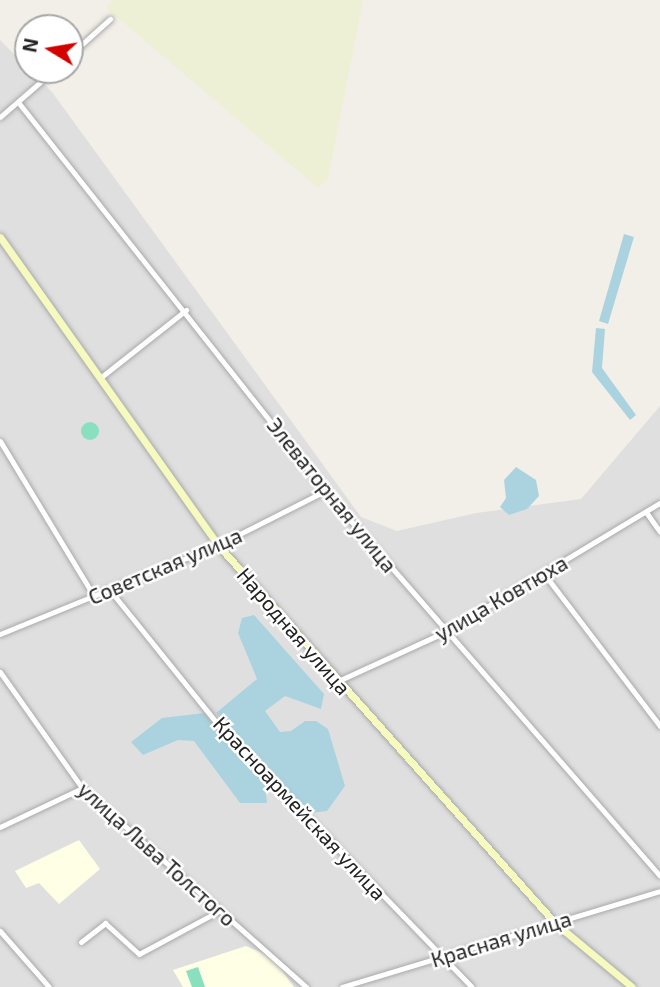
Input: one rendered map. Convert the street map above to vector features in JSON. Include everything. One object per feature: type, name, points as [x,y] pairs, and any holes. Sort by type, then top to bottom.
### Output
[{"type":"main road","name":"Народная улица","points":[[0,237],[218,545],[555,922],[632,987]]},
{"type":"street","points":[[84,42],[110,19]]},
{"type":"street","points":[[0,117],[39,84]]},
{"type":"street","name":"Элеваторная улица","points":[[19,102],[186,310],[325,491],[660,876]]},
{"type":"street","points":[[100,378],[186,310]]},
{"type":"street","points":[[0,441],[94,596]]},
{"type":"street","name":"Советская улица","points":[[0,634],[218,545],[325,491]]},
{"type":"street","name":"улица Ковтюха","points":[[337,681],[445,632],[545,575],[660,503]]},
{"type":"street","points":[[646,512],[660,532]]},
{"type":"street","points":[[545,575],[660,726]]},
{"type":"street","name":"Красноармейская улица","points":[[110,589],[219,726],[472,987]]},
{"type":"street","name":"улица Льва Толстого","points":[[0,672],[82,788],[306,987]]},
{"type":"street","points":[[0,827],[82,788]]},
{"type":"street","name":"Красная улица","points":[[342,987],[660,891]]},
{"type":"street","points":[[81,942],[105,922],[139,954],[219,911]]},
{"type":"street","points":[[0,932],[49,987]]},
{"type":"shaded area","points":[[112,0],[363,0],[328,179],[318,188],[106,8]]},
{"type":"shaded area","points":[[0,40],[14,54],[14,84],[44,84],[52,92],[361,517],[397,531],[476,513],[581,499],[660,406],[660,987],[0,987]]},
{"type":"shaded area","points":[[79,840],[100,869],[59,904],[39,883],[26,888],[15,871]]},
{"type":"shaded area","points":[[246,946],[273,958],[294,987],[183,987],[173,970]]},
{"type":"green space","points":[[90,422],[96,425],[99,431],[96,437],[90,440],[84,437],[81,431],[84,425]]},
{"type":"green space","points":[[198,967],[205,987],[192,987],[186,971]]},
{"type":"water","points":[[624,234],[634,237],[608,324],[599,321]]},
{"type":"water","points":[[596,328],[605,329],[602,368],[636,415],[630,420],[592,372]]},
{"type":"water","points":[[516,467],[536,480],[539,496],[527,509],[509,515],[500,507],[506,498],[504,480]]},
{"type":"water","points":[[254,615],[324,694],[321,709],[285,696],[265,711],[280,732],[291,731],[305,721],[316,721],[328,729],[345,786],[327,811],[311,813],[302,806],[216,713],[257,679],[238,633],[242,618]]},
{"type":"water","points":[[204,713],[265,784],[267,803],[240,803],[194,741],[178,740],[143,755],[131,742],[162,718]]}]
